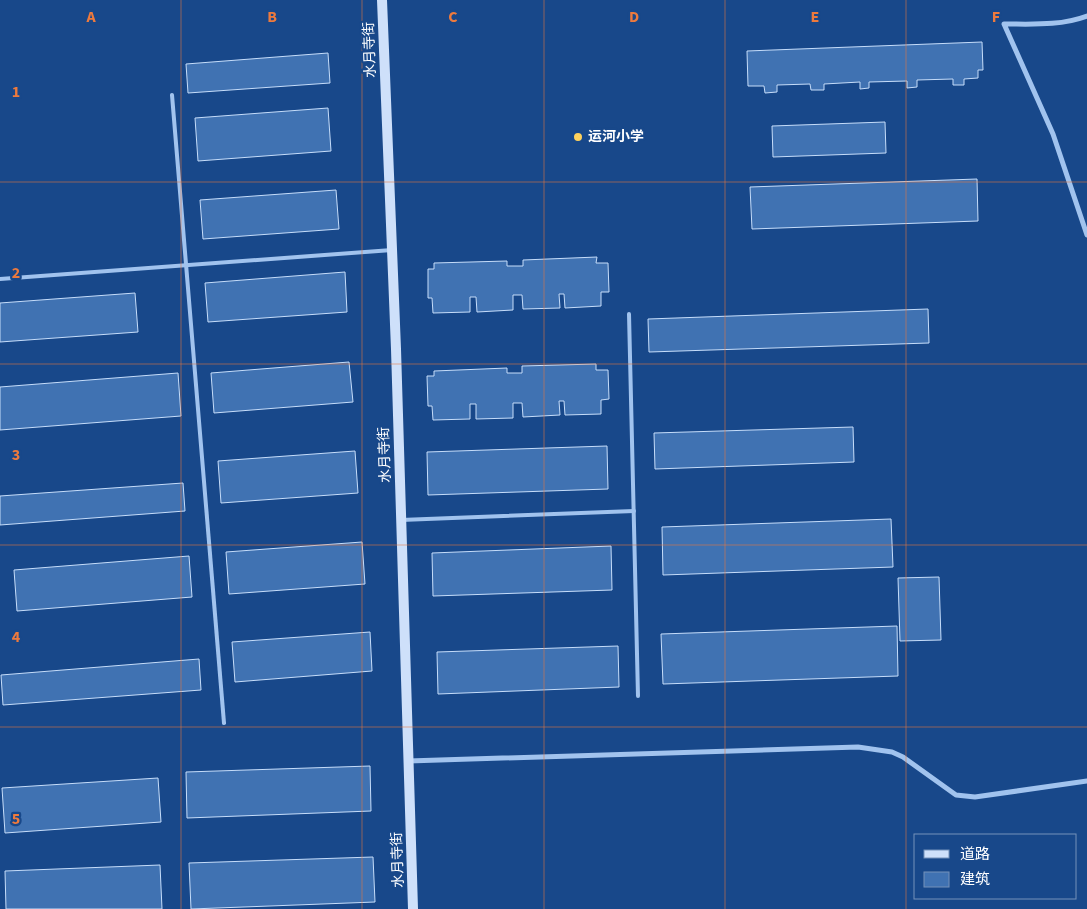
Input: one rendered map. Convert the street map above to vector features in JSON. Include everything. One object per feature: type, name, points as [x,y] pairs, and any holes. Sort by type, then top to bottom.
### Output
[{"type":"street","name":"水月寺街","points":[[382,0],[413,909]]},
{"type":"street","points":[[1087,16],[1076,20],[1045,25],[1004,24],[1053,134],[1087,235]]},
{"type":"street","points":[[408,761],[858,747],[892,752],[903,757],[956,795],[975,797],[1087,781]]},
{"type":"lane","points":[[172,95],[224,723]]},
{"type":"lane","points":[[0,279],[392,250]]},
{"type":"lane","points":[[629,314],[638,696]]},
{"type":"lane","points":[[401,520],[634,511]]},
{"type":"building","points":[[982,42],[983,70],[978,70],[978,78],[964,79],[964,85],[953,85],[953,79],[917,80],[917,87],[907,88],[907,81],[869,82],[869,88],[860,89],[860,82],[824,84],[824,90],[811,90],[810,84],[777,85],[777,92],[765,93],[764,86],[748,86],[747,51]]},
{"type":"building","points":[[328,53],[330,83],[188,93],[186,64]]},
{"type":"building","points":[[328,108],[331,151],[198,161],[195,118]]},
{"type":"building","points":[[885,122],[886,153],[773,157],[772,126]]},
{"type":"building","points":[[977,179],[978,221],[752,229],[750,187]]},
{"type":"building","points":[[336,190],[339,229],[203,239],[200,200]]},
{"type":"building","points":[[597,257],[596,263],[608,263],[609,292],[601,292],[601,306],[565,308],[564,294],[559,294],[560,308],[523,309],[522,295],[513,295],[513,310],[477,312],[476,297],[470,297],[470,312],[433,313],[432,298],[428,298],[428,269],[434,269],[434,263],[507,261],[507,266],[523,266],[523,260]]},
{"type":"building","points":[[345,272],[347,312],[208,322],[205,283]]},
{"type":"building","points":[[135,293],[138,332],[0,342],[0,303]]},
{"type":"building","points":[[928,309],[929,343],[649,352],[648,319]]},
{"type":"building","points":[[349,362],[353,402],[214,413],[211,373]]},
{"type":"building","points":[[596,364],[596,370],[608,370],[609,399],[601,400],[601,414],[565,415],[564,401],[559,401],[560,415],[523,417],[522,403],[513,403],[513,418],[476,419],[476,404],[470,404],[470,419],[433,420],[432,406],[428,406],[427,376],[434,376],[434,371],[507,368],[507,373],[522,373],[522,366]]},
{"type":"building","points":[[178,373],[181,416],[0,430],[0,387]]},
{"type":"building","points":[[853,427],[854,462],[655,469],[654,433]]},
{"type":"building","points":[[607,446],[608,489],[428,495],[427,452]]},
{"type":"building","points":[[355,451],[358,493],[221,503],[218,461]]},
{"type":"building","points":[[183,483],[185,511],[0,525],[0,496]]},
{"type":"building","points":[[891,519],[893,567],[663,575],[662,527]]},
{"type":"building","points":[[362,542],[365,584],[229,594],[226,552]]},
{"type":"building","points":[[611,546],[612,590],[433,596],[432,553]]},
{"type":"building","points":[[189,556],[192,597],[17,611],[14,570]]},
{"type":"building","points":[[939,577],[941,640],[900,641],[898,578]]},
{"type":"building","points":[[897,626],[898,676],[663,684],[661,634]]},
{"type":"building","points":[[370,632],[372,671],[235,682],[232,642]]},
{"type":"building","points":[[618,646],[619,687],[438,694],[437,652]]},
{"type":"building","points":[[199,659],[201,690],[3,705],[1,675]]},
{"type":"building","points":[[370,766],[371,811],[187,818],[186,772]]},
{"type":"building","points":[[158,778],[161,822],[5,833],[2,788]]},
{"type":"building","points":[[373,857],[375,902],[191,909],[189,863]]},
{"type":"building","points":[[160,865],[162,909],[6,909],[5,871]]},
{"type":"place","name":"运河小学","points":[[578,137]]}]
